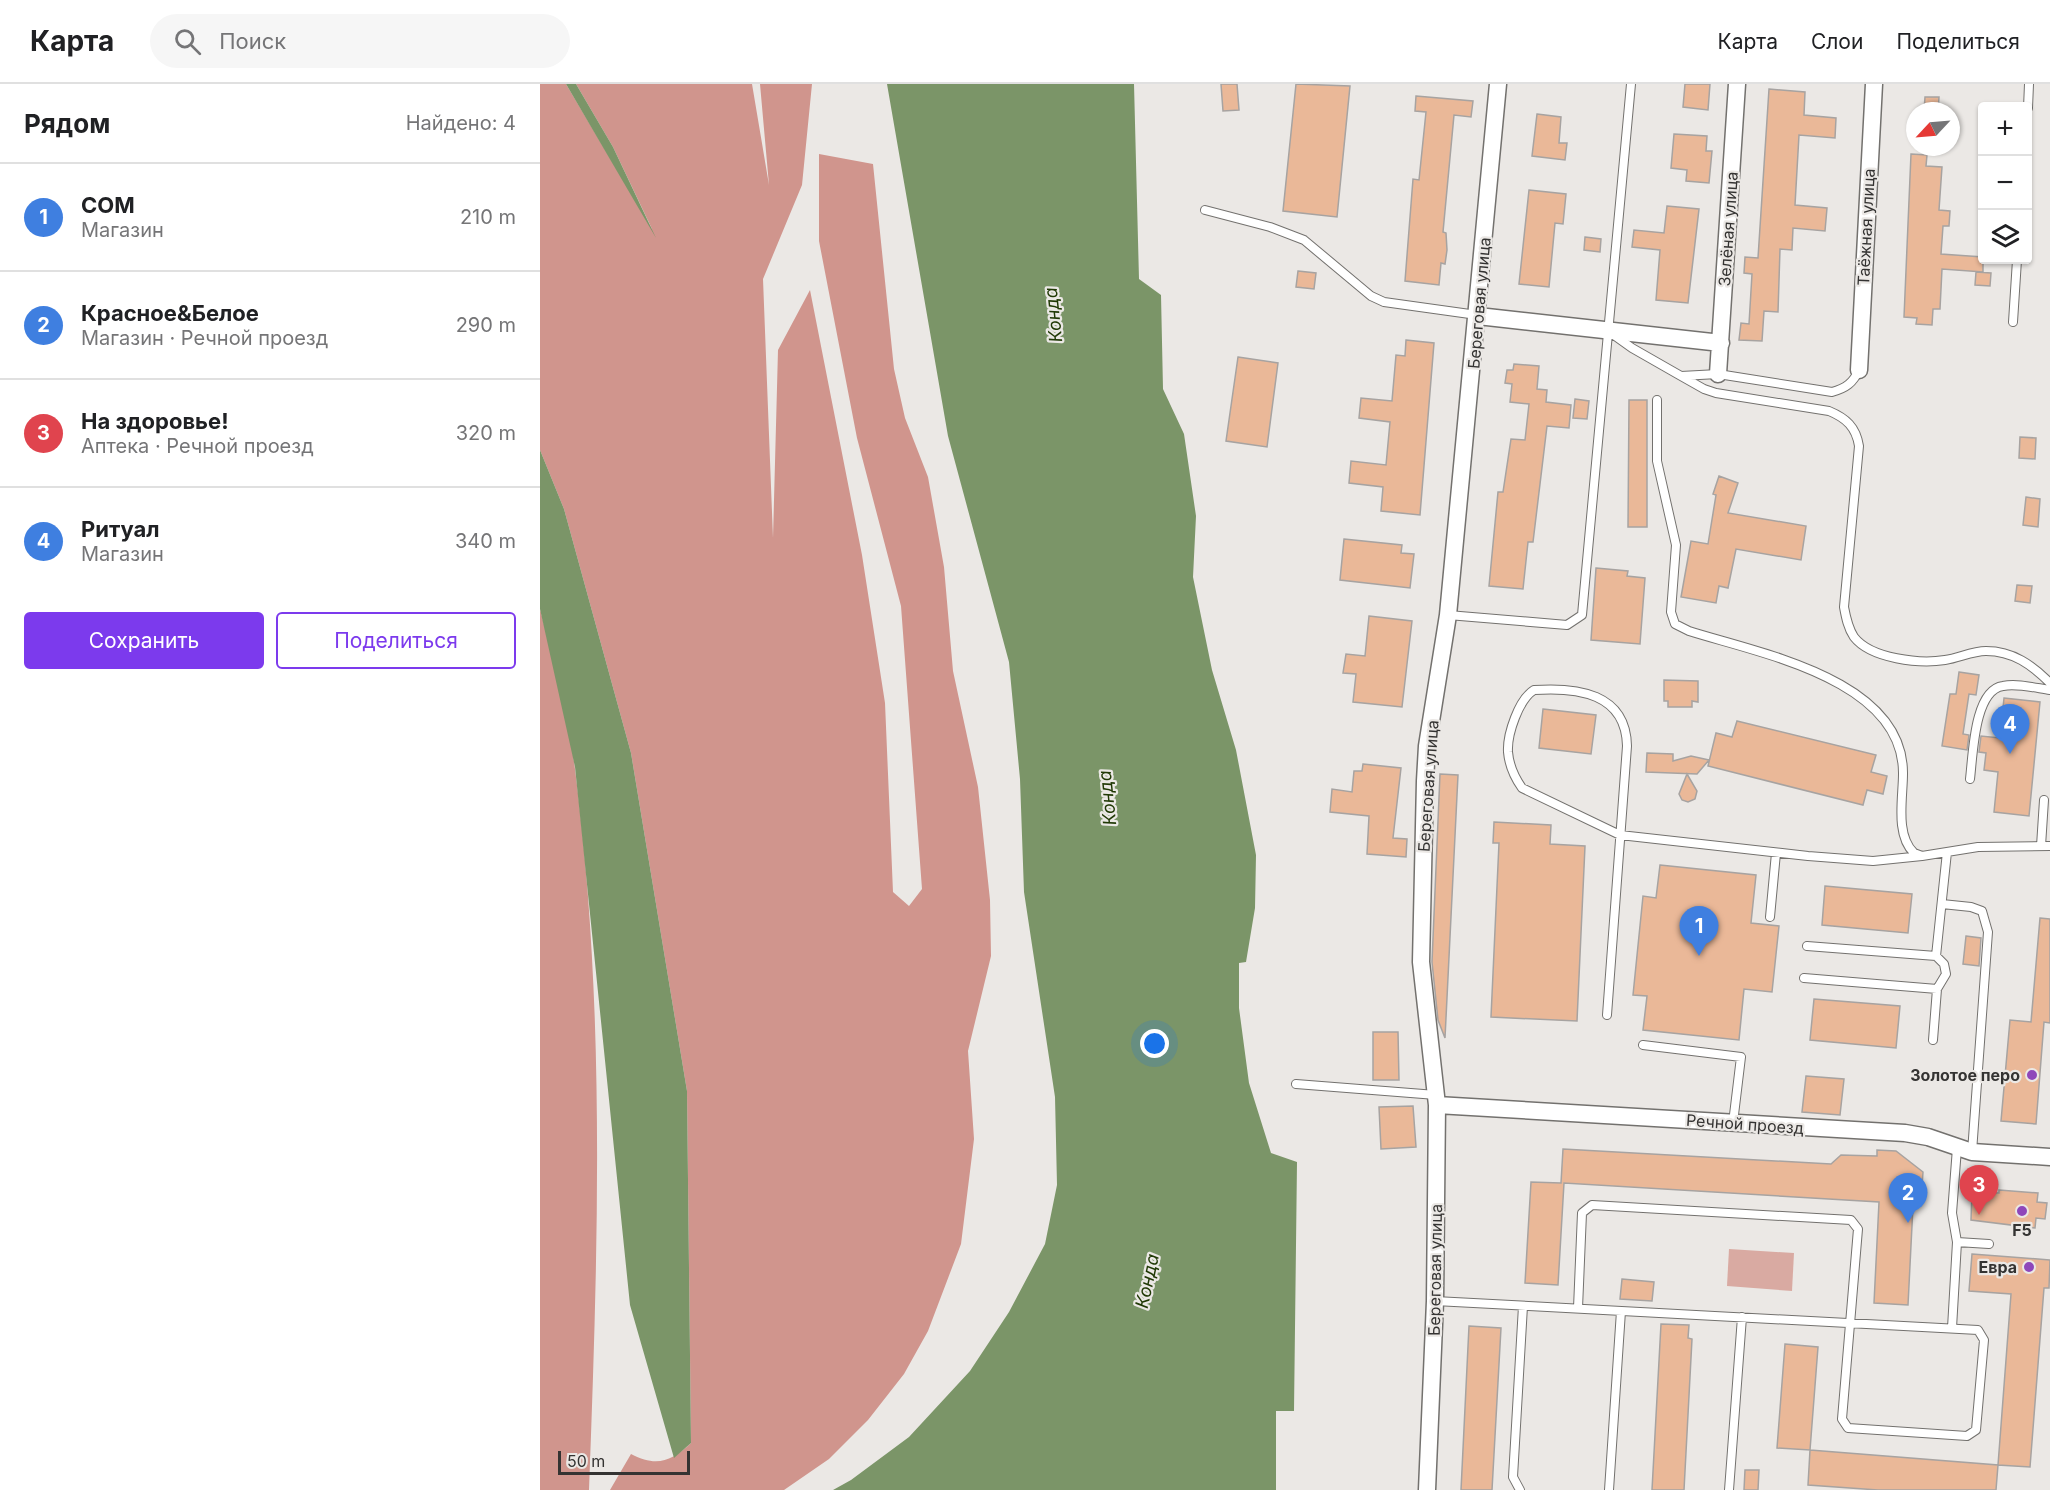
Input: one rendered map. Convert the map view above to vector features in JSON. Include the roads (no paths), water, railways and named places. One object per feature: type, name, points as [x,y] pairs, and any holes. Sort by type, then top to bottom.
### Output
[{"type":"street","name":"Береговая улица","points":[[1427,1490],[1435,1302],[1437,1100],[1420,962],[1428,746],[1448,615],[1478,316],[1498,84]]},
{"type":"street","name":"Зелёная улица","points":[[1718,374],[1737,84]]},
{"type":"street","name":"Таёжная улица","points":[[1859,370],[1874,84]]},
{"type":"street","points":[[1478,316],[1721,343]]},
{"type":"street","name":"Речной проезд","points":[[1437,1100],[1733,1123],[1905,1133],[1928,1137],[1965,1150],[2050,1157]]},
{"type":"lane","points":[[1448,615],[1567,625],[1582,615],[1631,84]]},
{"type":"lane","points":[[2028,102],[2029,84]]},
{"type":"lane","points":[[1205,210],[1270,227],[1304,240],[1371,296],[1384,302],[1478,316]]},
{"type":"lane","points":[[2013,322],[2017,264]]},
{"type":"lane","points":[[1608,332],[1704,389],[1716,393],[1829,411],[1842,416],[1857,434],[1859,446],[1844,607],[1847,624],[1860,642],[1895,658],[1920,661],[1947,660],[1986,651],[2005,654],[2034,666],[2050,683]]},
{"type":"lane","points":[[1681,376],[1718,374],[1832,392],[1854,381],[1859,370]]},
{"type":"lane","points":[[1657,400],[1657,461],[1676,532],[1671,612],[1675,624],[1689,631],[1799,666],[1847,688],[1866,700],[1886,721],[1898,744],[1903,769],[1904,834],[1909,849],[1922,856]]},
{"type":"lane","points":[[1970,779],[1979,712],[1992,690],[2002,686],[2050,690]]},
{"type":"lane","points":[[1607,1015],[1620,836],[1627,746],[1627,735],[1616,711],[1594,694],[1534,690],[1527,694],[1509,741],[1508,752],[1515,778],[1521,788],[1620,836],[1873,861],[1978,847],[2045,846],[2044,800]]},
{"type":"lane","points":[[1936,956],[1947,852]]},
{"type":"lane","points":[[1770,917],[1776,853]]},
{"type":"lane","points":[[1942,904],[1971,906],[1982,911],[1988,932],[1965,1150],[1952,1213],[1957,1242],[1952,1328]]},
{"type":"lane","points":[[1807,946],[1936,956],[1944,964],[1946,974],[1937,989],[1933,1040]]},
{"type":"lane","points":[[1804,978],[1937,989]]},
{"type":"lane","points":[[1643,1045],[1741,1057],[1733,1123]]},
{"type":"lane","points":[[1296,1084],[1437,1100]]},
{"type":"lane","points":[[1435,1302],[1850,1322],[1978,1330],[1984,1340],[1976,1430],[1967,1436],[1848,1428],[1842,1419],[1850,1322],[1858,1229],[1851,1220],[1592,1205],[1582,1213],[1578,1308]]},
{"type":"lane","points":[[1957,1242],[1989,1244]]},
{"type":"lane","points":[[1520,1490],[1513,1477],[1523,1306]]},
{"type":"lane","points":[[1609,1490],[1621,1311]]},
{"type":"lane","points":[[1730,1490],[1742,1317]]},
{"type":"water","points":[[566,84],[576,84],[613,147],[656,238]]},
{"type":"water","name":"Конда","points":[[887,84],[1134,84],[1139,279],[1161,295],[1163,389],[1184,434],[1196,516],[1193,577],[1212,670],[1236,750],[1256,855],[1255,908],[1246,962],[1239,963],[1239,1008],[1249,1083],[1271,1153],[1297,1162],[1294,1411],[1276,1411],[1276,1490],[833,1490],[851,1480],[909,1437],[970,1371],[1009,1312],[1045,1244],[1057,1185],[1055,1097],[1024,892],[1020,779],[1009,662],[948,436]]},
{"type":"water","points":[[540,450],[564,509],[631,753],[687,1091],[691,1443],[674,1458],[630,1305],[575,767],[540,609]]},
{"type":"place","name":"Ритуал","points":[[2010,754]]},
{"type":"place","name":"СОМ","points":[[1699,956]]},
{"type":"place","name":"Золотое перо","points":[[2032,1075]]},
{"type":"place","name":"F5","points":[[2022,1211]]},
{"type":"place","name":"На здоровье!","points":[[1979,1215]]},
{"type":"place","name":"Красное&Белое","points":[[1908,1223]]},
{"type":"place","name":"Евра","points":[[2029,1267]]}]
